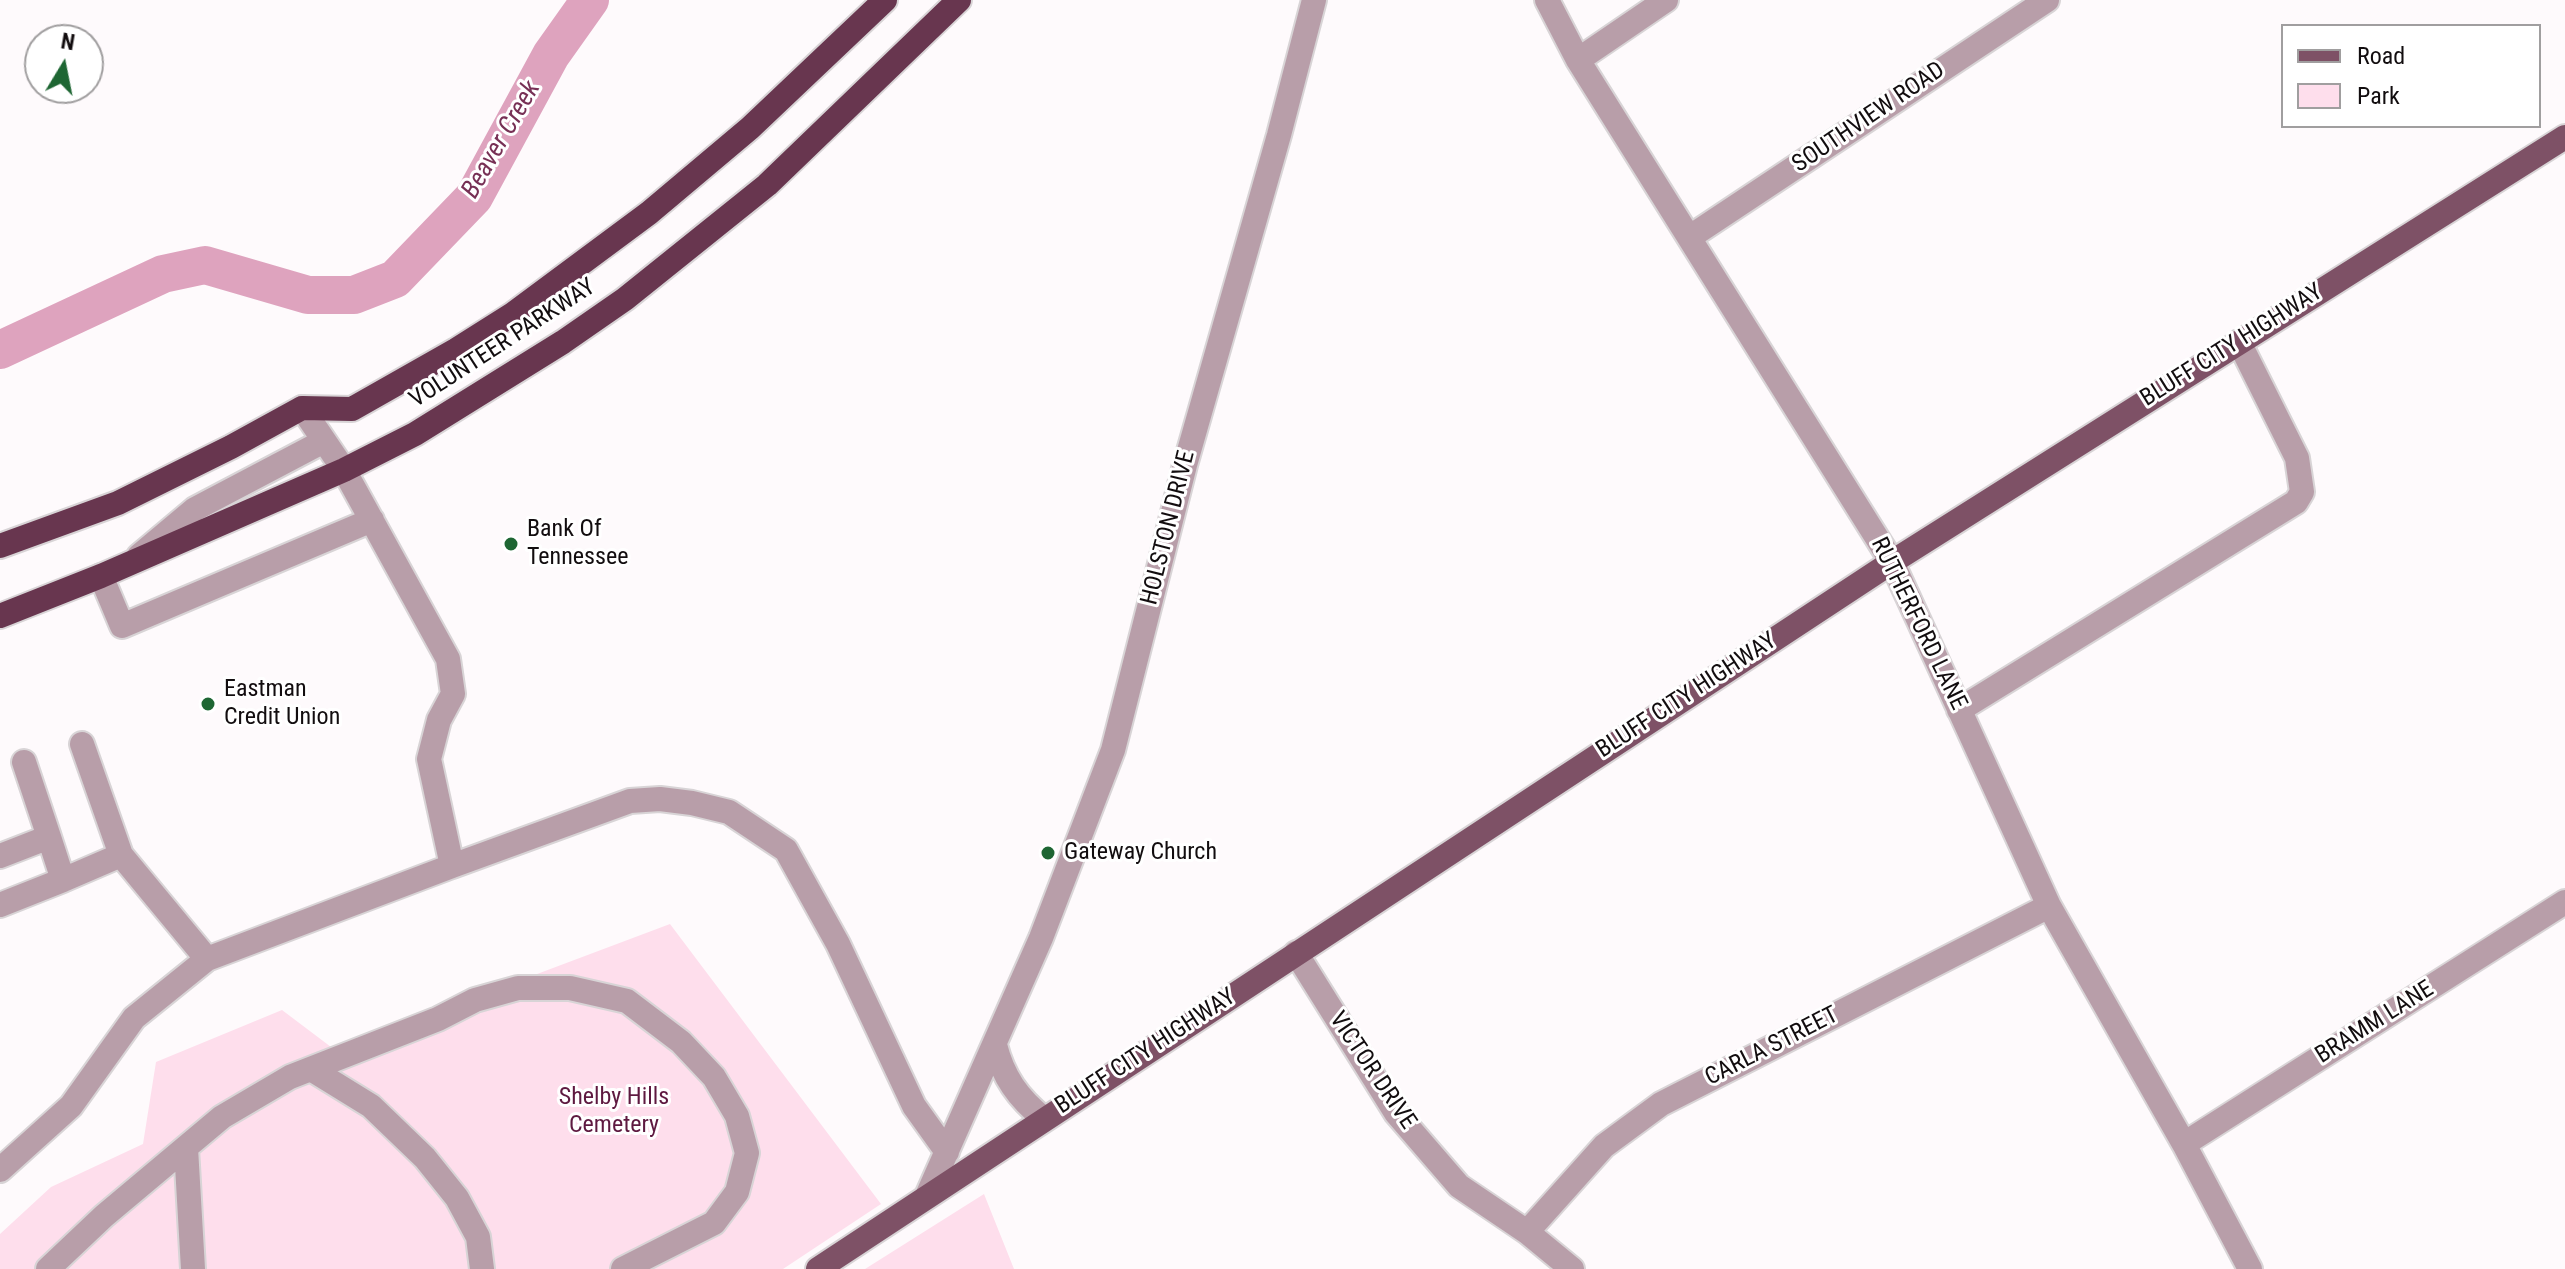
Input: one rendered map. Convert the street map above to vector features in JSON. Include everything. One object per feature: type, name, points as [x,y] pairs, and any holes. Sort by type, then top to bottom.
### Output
[{"type":"highway","name":"VOLUNTEER PARKWAY","points":[[0,546],[118,503],[302,408],[352,409],[403,382],[513,314],[617,238],[705,167],[885,0]]},
{"type":"highway","name":"VOLUNTEER PARKWAY","points":[[0,616],[101,576],[344,470],[415,434],[479,396],[625,299],[767,185],[959,0]]},
{"type":"main road","name":"BLUFF CITY HIGHWAY","points":[[818,1269],[1892,562],[2565,137]]},
{"type":"street","name":"HOLSTON DRIVE","points":[[927,1196],[1041,938],[1113,750],[1185,465],[1314,0]]},
{"type":"street","name":"RUTHERFORD LANE","points":[[1547,0],[1578,60],[1892,562],[2049,906],[2184,1144],[2250,1269]]},
{"type":"street","points":[[1578,60],[1666,0]]},
{"type":"street","name":"SOUTHVIEW ROAD","points":[[1690,237],[2047,0]]},
{"type":"street","points":[[1959,710],[2296,502],[2302,492],[2297,458],[2239,342]]},
{"type":"street","points":[[302,408],[344,470],[448,659],[453,694],[439,720],[429,759],[452,866]]},
{"type":"street","points":[[131,563],[195,509],[324,441]]},
{"type":"street","points":[[101,576],[122,626],[372,520]]},
{"type":"street","points":[[82,744],[121,855],[207,959]]},
{"type":"street","points":[[24,762],[63,880]]},
{"type":"street","points":[[0,1170],[71,1106],[134,1018],[207,959],[630,801],[670,800],[729,812],[786,850],[838,944],[914,1106],[947,1152]]},
{"type":"street","points":[[0,856],[49,837]]},
{"type":"street","points":[[0,905],[121,855]]},
{"type":"street","name":"BRAMM LANE","points":[[2184,1144],[2565,902]]},
{"type":"street","name":"CARLA STREET","points":[[1527,1232],[1604,1146],[1661,1104],[2049,906]]},
{"type":"street","name":"VICTOR DRIVE","points":[[1296,953],[1396,1113],[1459,1186],[1527,1232],[1572,1269]]},
{"type":"street","points":[[48,1269],[104,1216],[222,1117],[290,1077],[438,1019],[475,1000],[518,988],[570,988],[627,1001],[681,1042],[714,1077],[737,1116],[747,1153],[737,1192],[714,1223],[623,1269]]},
{"type":"street","points":[[995,1045],[1005,1075],[1015,1092],[1044,1119]]},
{"type":"street","points":[[311,1069],[371,1106],[425,1158],[457,1198],[478,1237],[482,1269]]},
{"type":"street","points":[[186,1148],[193,1269]]},
{"type":"green space","name":"Shelby Hills Cemetery","points":[[670,924],[881,1204],[783,1269],[0,1269],[0,1234],[51,1187],[143,1144],[156,1062],[282,1010],[335,1050]]},
{"type":"green space","points":[[984,1194],[1014,1269],[865,1269]]},
{"type":"waterway","name":"Beaver Creek","points":[[0,350],[163,274],[205,265],[308,295],[354,295],[395,279],[474,197],[551,55],[590,0]]},
{"type":"place","name":"Bank Of Tennessee","points":[[511,544]]},
{"type":"place","name":"Eastman Credit Union","points":[[208,704]]},
{"type":"place","name":"Gateway Church","points":[[1048,853]]}]
